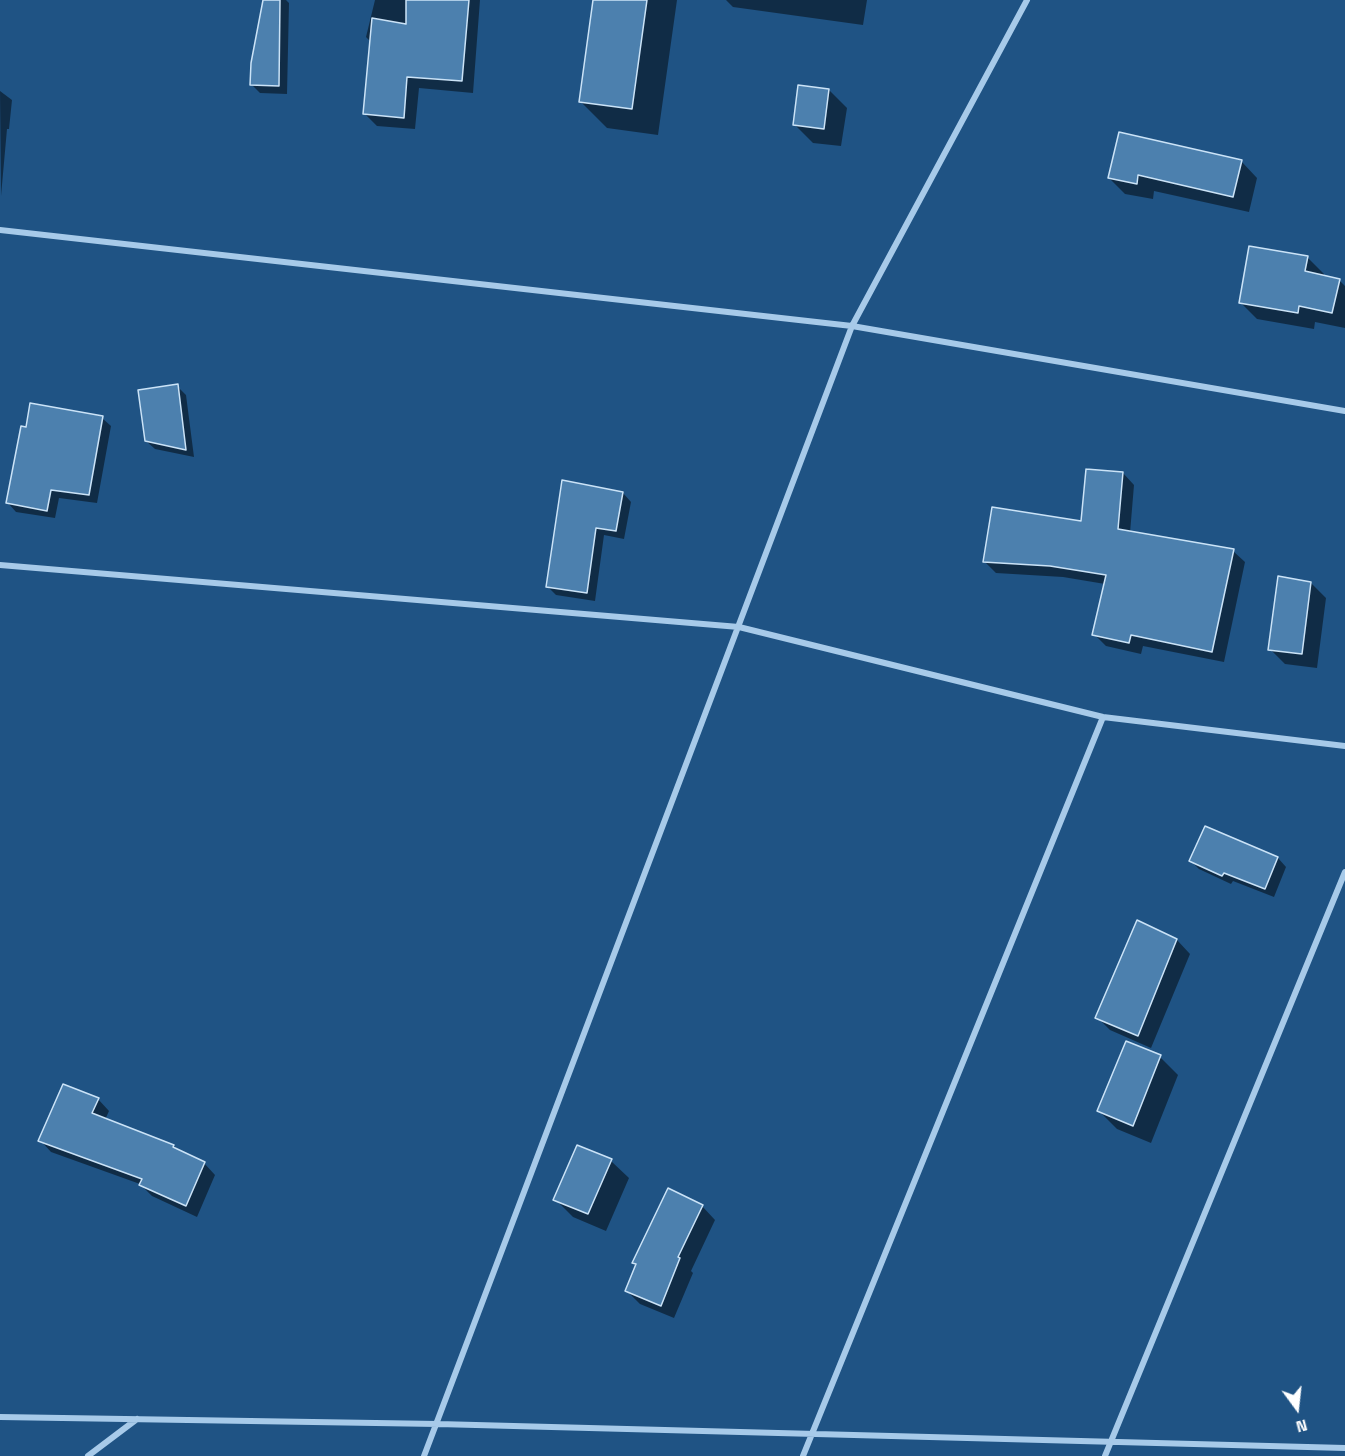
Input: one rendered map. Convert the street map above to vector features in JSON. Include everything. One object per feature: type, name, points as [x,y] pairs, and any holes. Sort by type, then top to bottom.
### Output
[{"type":"street","points":[[424,1456],[852,326],[1027,0]]},
{"type":"street","points":[[0,230],[852,326],[1345,411]]},
{"type":"street","points":[[0,565],[739,627],[1103,717],[1345,746]]},
{"type":"street","points":[[803,1456],[1103,717]]},
{"type":"street","points":[[1106,1456],[1345,872]]},
{"type":"street","points":[[0,1417],[438,1424],[1345,1448]]},
{"type":"street","points":[[88,1456],[137,1419]]},
{"type":"building","points":[[263,0],[280,0],[279,86],[250,85],[251,63]]},
{"type":"building","points":[[406,0],[469,0],[462,81],[407,77],[404,118],[363,114],[372,18],[406,24]]},
{"type":"building","points":[[593,0],[647,0],[632,109],[579,102]]},
{"type":"building","points":[[798,85],[829,89],[824,129],[793,125]]},
{"type":"building","points":[[1119,132],[1242,160],[1233,197],[1138,175],[1137,184],[1108,178]]},
{"type":"building","points":[[1249,246],[1308,256],[1305,271],[1340,279],[1332,313],[1299,306],[1298,313],[1239,303]]},
{"type":"building","points":[[178,384],[186,450],[145,441],[138,390]]},
{"type":"building","points":[[30,403],[103,416],[89,495],[51,490],[47,511],[6,503],[21,426],[26,427]]},
{"type":"building","points":[[1086,469],[1123,472],[1118,529],[1234,549],[1212,652],[1131,635],[1129,643],[1092,635],[1106,575],[1050,566],[983,562],[992,507],[1081,521]]},
{"type":"building","points":[[562,480],[623,492],[616,531],[596,528],[587,593],[546,587]]},
{"type":"building","points":[[1278,576],[1311,582],[1302,654],[1268,650]]},
{"type":"building","points":[[1205,826],[1278,857],[1265,889],[1224,873],[1222,876],[1189,861]]},
{"type":"building","points":[[1137,920],[1177,939],[1138,1036],[1095,1018]]},
{"type":"building","points":[[1126,1041],[1161,1055],[1133,1126],[1097,1111]]},
{"type":"building","points":[[63,1084],[99,1098],[92,1113],[174,1145],[173,1147],[205,1162],[186,1206],[139,1185],[142,1179],[38,1141]]},
{"type":"building","points":[[577,1145],[612,1159],[588,1214],[553,1200]]},
{"type":"building","points":[[668,1188],[703,1205],[678,1257],[680,1258],[661,1306],[625,1291],[636,1264],[632,1263]]}]
